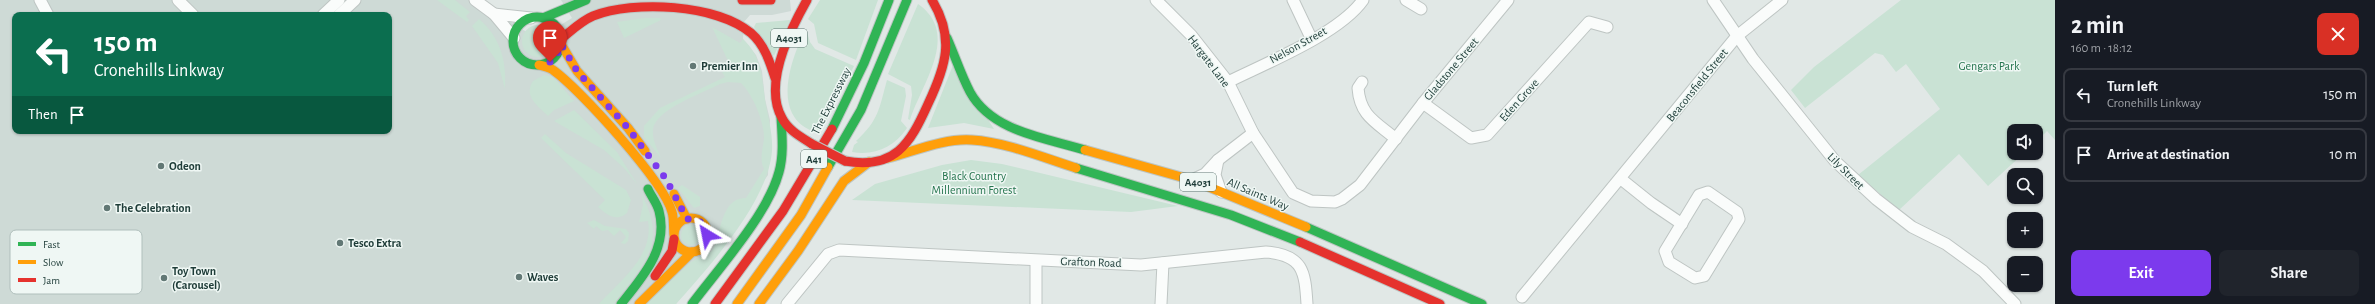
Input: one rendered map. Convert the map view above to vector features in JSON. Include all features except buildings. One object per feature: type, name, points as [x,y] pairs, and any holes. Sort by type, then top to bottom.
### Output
[{"type":"main road","points":[[586,0],[543,18],[531,18],[518,28],[514,38],[515,50],[520,58],[532,65],[552,68],[565,80],[626,144],[653,178],[672,212],[674,236],[672,251],[633,304]]},
{"type":"main road","points":[[742,0],[771,0]]},
{"type":"main road","name":"A4031","points":[[807,0],[796,20],[775,78],[781,117],[793,131],[812,144],[845,161],[855,163],[869,162],[888,158],[932,144],[972,140],[1016,148],[1231,215],[1321,250],[1440,304]]},
{"type":"main road","name":"The Expressway","points":[[715,304],[764,239],[801,184],[854,84],[889,0]]},
{"type":"main road","name":"A41","points":[[737,304],[801,215],[861,110],[907,0]]},
{"type":"main road","name":"A4031","points":[[888,158],[906,146],[920,123],[946,61],[947,38],[941,12],[932,0]]},
{"type":"main road","points":[[940,0],[941,12]]},
{"type":"main road","points":[[539,65],[554,59],[561,42],[593,16],[611,10],[646,6],[684,8],[719,16],[745,28],[766,52],[775,78]]},
{"type":"main road","points":[[543,18],[556,27],[561,42],[577,71],[628,128],[652,161]]},
{"type":"main road","name":"All Saints Way","points":[[947,38],[970,92],[979,105],[1003,125],[1110,158],[1192,180],[1482,304]]},
{"type":"main road","points":[[692,304],[748,228],[770,194],[779,172],[782,151],[781,117]]},
{"type":"main road","points":[[621,304],[647,271],[662,239],[659,211],[626,144]]},
{"type":"main road","points":[[758,304],[798,251],[844,181],[869,162]]},
{"type":"main road","points":[[669,185],[687,219]]},
{"type":"main road","points":[[639,304],[692,252],[704,245],[707,232],[700,221],[687,219],[679,223],[674,236]]},
{"type":"main road","points":[[674,236],[682,250],[692,252]]},
{"type":"street","points":[[40,0],[46,12]]},
{"type":"street","points":[[178,0],[190,12]]},
{"type":"street","points":[[326,12],[338,0]]},
{"type":"street","points":[[342,12],[355,0]]},
{"type":"street","points":[[474,0],[494,14],[514,38]]},
{"type":"street","name":"Hargate Lane","points":[[1156,0],[1191,35],[1228,82],[1253,132]]},
{"type":"street","points":[[1293,0],[1312,40]]},
{"type":"street","name":"Nelson Street","points":[[1228,82],[1312,40],[1355,11],[1363,0]]},
{"type":"street","points":[[1406,0],[1421,9]]},
{"type":"street","name":"Gladstone Street","points":[[1253,132],[1293,193],[1312,201],[1323,202],[1342,198],[1360,185],[1423,103],[1508,0]]},
{"type":"street","name":"Lily Street","points":[[1714,0],[1753,59],[1835,162],[1876,199],[1912,227],[1946,244],[1983,271],[2015,304]]},
{"type":"street","name":"Beaconsfield Street","points":[[1522,297],[1737,36],[1782,0]]},
{"type":"street","points":[[494,14],[531,18]]},
{"type":"street","name":"Eden Grove","points":[[1423,103],[1471,138],[1487,135],[1589,22],[1607,27]]},
{"type":"street","points":[[1362,82],[1358,88],[1359,103],[1365,113],[1396,139]]},
{"type":"street","points":[[1192,180],[1205,174],[1218,160],[1253,132]]},
{"type":"street","points":[[1218,160],[1215,175],[1221,192]]},
{"type":"street","points":[[1621,178],[1651,203],[1682,224]]},
{"type":"street","points":[[1708,192],[1737,212],[1739,219],[1704,276],[1695,278],[1669,262],[1665,251],[1682,224],[1699,196],[1708,192]]},
{"type":"street","name":"Grafton Road","points":[[787,304],[828,254],[839,250],[1036,261],[1141,264],[1266,252],[1283,254],[1297,262],[1304,274],[1307,304]]},
{"type":"street","points":[[1036,261],[1036,304]]},
{"type":"street","points":[[1161,304],[1163,263]]},
{"type":"shaded area","points":[[0,0],[475,0],[538,39],[572,18],[561,0],[790,0],[791,11],[772,15],[750,15],[744,22],[743,39],[756,55],[762,71],[765,99],[770,120],[768,175],[676,304],[0,304]]},
{"type":"green space","points":[[437,0],[455,0],[470,12],[466,16],[469,20],[467,22]]},
{"type":"green space","points":[[820,0],[878,0],[856,60],[818,43],[814,24],[808,19]]},
{"type":"green space","name":"Gengars Park","points":[[1901,0],[2055,0],[2055,140],[2047,131],[2043,135],[2043,124],[2007,124],[2007,160],[2016,160],[1988,186],[1959,154],[1899,210],[1858,175],[1940,109],[1906,64],[1896,72],[1883,55],[1875,53],[1805,108],[1791,90],[1814,67]]},
{"type":"green space","points":[[918,4],[930,16],[937,30],[938,44],[935,59],[910,120],[908,119],[912,95],[911,86],[888,74]]},
{"type":"green space","points":[[645,18],[660,18],[661,20],[624,38],[617,22]]},
{"type":"green space","points":[[479,19],[492,34],[501,50],[505,69],[505,89],[498,63],[472,26]]},
{"type":"green space","points":[[790,20],[774,56],[754,27],[756,23]]},
{"type":"green space","points":[[535,25],[541,25],[550,29],[554,41],[550,53],[541,57],[535,57],[526,53],[522,44],[522,38],[526,29]]},
{"type":"green space","points":[[712,27],[740,43],[743,39],[758,60],[762,75],[772,138],[772,151],[768,171],[749,212],[735,233],[720,253],[676,304],[645,304],[691,262],[712,251],[726,211],[737,199],[746,198],[764,169],[762,158],[764,131],[760,116],[750,94],[741,83],[728,82],[720,84],[681,102],[662,115],[656,122],[653,129],[656,148],[661,158],[644,137],[644,126],[660,108],[725,77],[722,72],[729,69],[730,65]]},
{"type":"green space","points":[[806,29],[810,42],[815,49],[854,66],[818,134],[805,128],[797,121],[790,108],[788,97],[788,85],[793,61],[801,38]]},
{"type":"green space","points":[[953,65],[994,129],[964,123],[928,128]]},
{"type":"green space","points":[[544,75],[553,77],[574,101],[554,110],[548,116],[533,100],[530,91],[530,86],[533,81]]},
{"type":"green space","points":[[887,80],[905,88],[906,96],[901,121],[907,128],[902,135],[883,149],[868,153],[852,152],[854,145],[858,142],[856,141],[864,134],[877,114]]},
{"type":"green space","points":[[574,110],[617,152],[637,184],[624,168],[604,150],[554,121]]},
{"type":"green space","points":[[545,134],[566,153],[626,190],[631,200],[627,213],[623,216],[615,217],[608,215],[598,207],[605,200],[541,138]]},
{"type":"green space","name":"Black Country Millennium Forest","points":[[971,160],[1002,164],[1178,206],[1131,212],[852,200],[875,184],[942,165]]},
{"type":"green space","points":[[682,185],[700,197],[700,206],[694,208],[678,188]]},
{"type":"green space","points":[[642,195],[649,212],[653,228],[649,253],[634,277],[614,304],[599,304],[634,267],[646,246],[648,221],[639,222],[643,205]]},
{"type":"green space","points":[[594,220],[605,226],[626,229],[629,233],[628,241],[625,244],[621,243],[626,237],[620,230],[614,236],[608,230],[602,231],[596,226],[594,229],[587,223]]},
{"type":"green space","points":[[691,225],[698,228],[701,235],[698,242],[691,245],[684,242],[681,235],[684,228]]},
{"type":"traffic: fast","points":[[543,18],[586,0]]},
{"type":"traffic: fast","points":[[832,129],[864,63],[889,0]]},
{"type":"traffic: fast","points":[[828,167],[861,110],[907,0]]},
{"type":"traffic: fast","points":[[537,17],[546,19],[554,24],[559,32],[561,41],[559,50],[554,58],[546,63],[537,65],[528,63],[520,58],[515,50],[513,41],[515,32],[520,24],[528,19],[537,17]]},
{"type":"traffic: fast","points":[[947,38],[970,92],[980,105],[992,116],[1021,132],[1085,150]]},
{"type":"traffic: fast","points":[[692,304],[742,240],[765,205],[779,172],[782,158],[781,117]]},
{"type":"traffic: fast","points":[[1076,168],[1231,215],[1300,242]]},
{"type":"traffic: fast","points":[[621,304],[645,273],[657,250],[661,225],[659,211],[648,189]]},
{"type":"traffic: fast","points":[[1306,227],[1482,304]]},
{"type":"traffic: slow","points":[[561,44],[577,71],[628,128],[645,151]]},
{"type":"traffic: slow","points":[[539,65],[551,69],[566,80],[600,115],[638,159],[666,198],[673,214],[674,233]]},
{"type":"traffic: slow","points":[[888,158],[940,143],[972,140],[985,141],[1011,147],[1076,168]]},
{"type":"traffic: slow","points":[[1085,150],[1192,180],[1306,227]]},
{"type":"traffic: slow","points":[[759,304],[798,251],[844,181],[869,162]]},
{"type":"traffic: slow","points":[[737,304],[801,215],[828,167]]},
{"type":"traffic: slow","points":[[674,194],[687,219]]},
{"type":"traffic: slow","points":[[691,218],[703,223],[708,235],[703,247],[691,252],[679,247],[674,235],[679,223],[691,218]]},
{"type":"traffic: slow","points":[[639,304],[692,252]]},
{"type":"traffic: jam","points":[[742,0],[771,0]]},
{"type":"traffic: jam","points":[[807,0],[793,26],[781,58],[777,74],[776,90],[777,105],[782,118],[795,133],[812,144]]},
{"type":"traffic: jam","points":[[845,161],[862,163],[877,162],[898,151],[907,142],[914,131],[934,90],[943,64],[945,52],[946,40],[944,27],[932,0]]},
{"type":"traffic: jam","points":[[561,39],[576,26],[589,18],[610,11],[652,7],[696,11],[717,16],[736,23],[756,37],[769,60],[775,78]]},
{"type":"traffic: jam","points":[[715,304],[783,211],[832,129]]},
{"type":"traffic: jam","points":[[812,144],[845,161]]},
{"type":"traffic: jam","points":[[655,276],[672,251],[674,239]]},
{"type":"traffic: jam","points":[[1300,242],[1440,304]]},
{"type":"place","name":"Premier Inn","points":[[693,66]]},
{"type":"place","name":"Odeon","points":[[161,166]]},
{"type":"place","name":"The Celebration","points":[[107,208]]},
{"type":"place","name":"Tesco Extra","points":[[340,243]]},
{"type":"place","name":"Waves","points":[[519,277]]},
{"type":"place","name":"Toy Town (Carousel)","points":[[164,278]]},
{"type":"route","points":[[550,62],[557,55],[561,44],[577,71],[628,128],[666,179],[687,219],[697,220],[702,223],[706,228],[707,235]]}]
